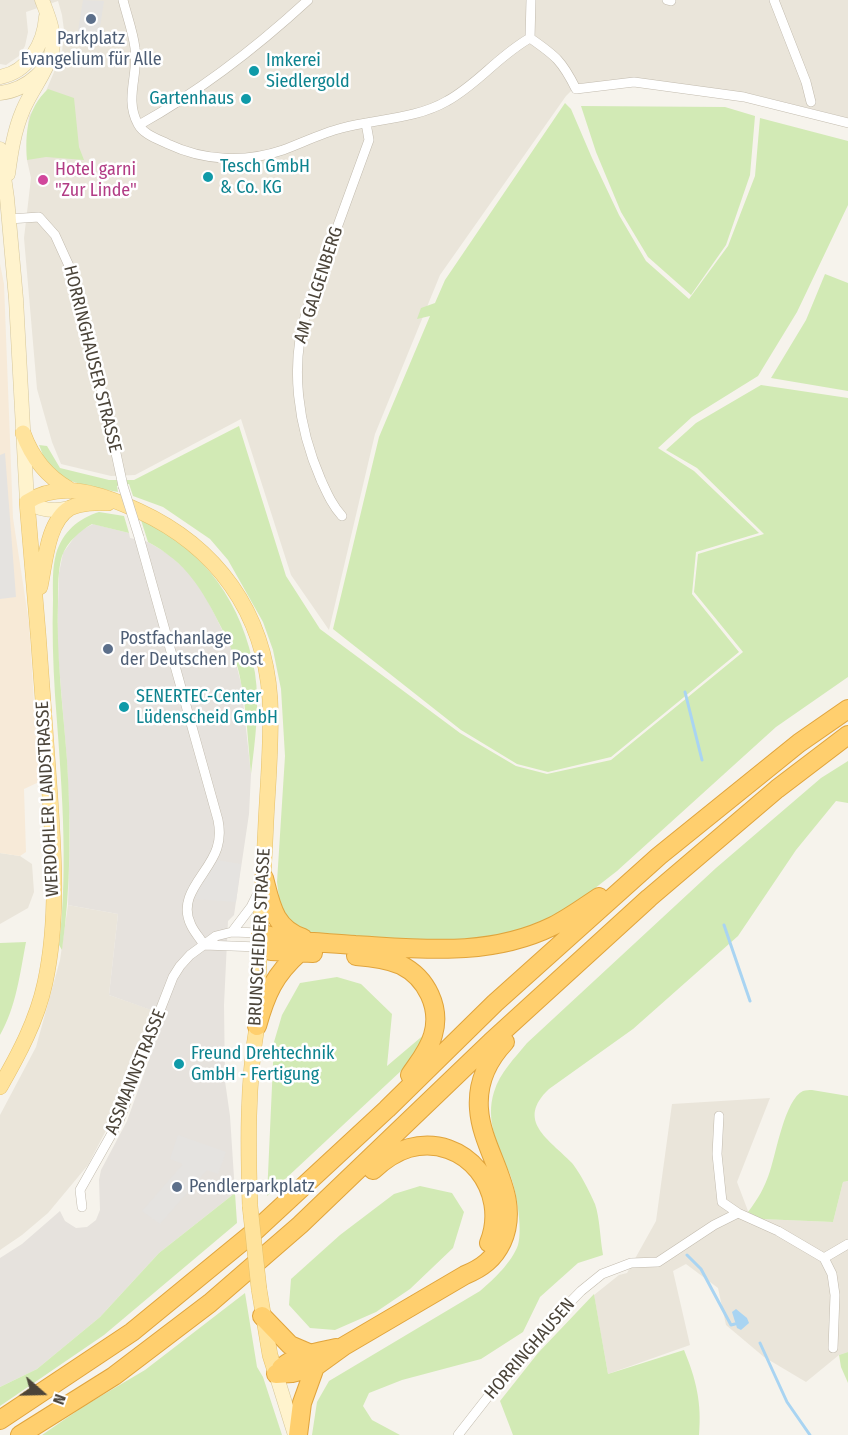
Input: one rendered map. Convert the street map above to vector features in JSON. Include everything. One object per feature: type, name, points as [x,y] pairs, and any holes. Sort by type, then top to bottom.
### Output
[{"type":"highway","points":[[0,1420],[132,1332],[254,1232],[387,1109],[495,1003],[659,856],[799,743],[848,709]]},
{"type":"highway","points":[[20,1435],[114,1376],[210,1303],[300,1225],[491,1042],[649,898],[777,789],[848,735]]},
{"type":"highway","points":[[260,940],[271,951],[307,947],[462,950],[508,943],[538,933],[566,919],[659,856]]},
{"type":"highway","points":[[264,878],[271,904],[280,923],[307,947],[373,957],[395,963],[411,971],[428,991],[435,1016],[431,1042],[387,1109]]},
{"type":"highway","points":[[256,1026],[264,1000],[281,970],[307,947]]},
{"type":"highway","points":[[276,1374],[288,1362],[313,1360],[344,1346],[479,1269],[496,1252],[504,1237],[508,1220],[505,1190],[480,1118],[479,1097],[483,1077],[500,1048],[571,970]]},
{"type":"highway","points":[[300,1225],[330,1208],[390,1156],[418,1146],[447,1149],[465,1158],[479,1171],[490,1188],[495,1207],[494,1227],[488,1245],[465,1275]]},
{"type":"highway","points":[[262,1316],[290,1345],[313,1360]]},
{"type":"highway","points":[[297,1435],[313,1360]]},
{"type":"main road","points":[[6,188],[17,125],[52,52],[52,34],[44,5]]},
{"type":"main road","points":[[0,77],[18,70],[35,52],[45,27],[44,5]]},
{"type":"main road","points":[[0,93],[18,89],[30,82],[45,66],[52,52]]},
{"type":"main road","points":[[0,149],[6,188],[16,299],[27,502]]},
{"type":"main road","points":[[23,433],[40,465],[53,479],[69,489]]},
{"type":"main road","name":"BRUNSCHEIDER STRASSE","points":[[27,502],[48,492],[69,489],[100,496],[168,525],[202,551],[231,584],[254,630],[264,663],[270,714],[264,878],[252,1072],[249,1183],[253,1245],[262,1316],[276,1374],[297,1435]]},
{"type":"main road","name":"BRUNSCHEIDER STRASSE","points":[[27,502],[50,510],[117,503]]},
{"type":"main road","name":"WERDOHLER LANDSTRASSE","points":[[0,1087],[24,1045],[45,984],[54,920],[42,663],[27,502]]},
{"type":"main road","points":[[36,606],[48,542],[59,520],[69,508]]},
{"type":"street","points":[[123,0],[135,49],[131,90],[132,106],[138,125],[154,137],[177,148],[205,157],[246,158],[268,154],[340,129],[422,112],[446,103],[464,91],[511,49],[530,38]]},
{"type":"street","points":[[138,125],[214,77],[270,35],[308,0]]},
{"type":"street","points":[[530,38],[531,0]]},
{"type":"street","points":[[774,0],[812,102]]},
{"type":"street","points":[[530,38],[556,56],[566,69],[576,90],[634,82],[744,97],[848,123]]},
{"type":"street","name":"AM GALGENBERG","points":[[342,516],[332,506],[304,436],[297,351],[307,310],[369,140],[366,123]]},
{"type":"street","name":"HORRINGHAUSER STRASSE","points":[[9,219],[39,217],[62,247],[75,279],[123,486],[218,820],[220,835],[217,850],[189,896],[190,924],[204,945]]},
{"type":"street","points":[[232,932],[257,896],[264,878]]},
{"type":"street","name":"ASSMANNSTRASSE","points":[[82,1207],[80,1190],[119,1121],[173,977],[190,955],[216,936],[232,932],[260,940]]},
{"type":"street","points":[[204,945],[260,940]]},
{"type":"street","points":[[719,1116],[717,1154],[722,1202],[738,1213],[778,1231],[824,1258],[832,1274],[835,1295],[833,1348]]},
{"type":"street","name":"HORRINGHAUSEN","points":[[458,1435],[530,1343],[581,1291],[602,1274],[631,1263],[658,1262],[714,1225],[738,1213]]},
{"type":"street","points":[[824,1258],[848,1244]]},
{"type":"shaded area","points":[[0,0],[848,0],[848,118],[752,94],[634,79],[578,84],[566,96],[440,275],[375,434],[329,630],[291,575],[241,419],[135,475],[111,476],[61,464],[52,442],[37,389],[24,238],[31,178],[27,160],[29,116],[46,91],[62,53],[64,30],[58,1],[26,12],[28,32],[25,46],[19,56],[6,65],[0,64]]},
{"type":"shaded area","name":"Parkplatz Evangelium für Alle","points":[[83,0],[104,1],[98,40],[77,37]]},
{"type":"shaded area","points":[[0,264],[4,284],[13,518],[29,623],[39,782],[24,789],[26,852],[20,856],[0,853]]},
{"type":"shaded area","points":[[5,453],[16,597],[0,599],[0,455]]},
{"type":"shaded area","points":[[93,524],[129,533],[130,538],[148,542],[170,555],[188,572],[204,593],[233,652],[241,683],[251,774],[249,814],[234,915],[228,921],[224,1005],[225,1081],[230,1116],[235,1193],[159,1253],[100,1317],[37,1369],[0,1387],[0,1258],[22,1244],[60,1211],[65,1221],[76,1228],[87,1227],[96,1220],[100,1210],[101,1170],[127,1121],[165,1015],[109,995],[118,914],[68,905],[70,833],[67,762],[57,641],[59,573],[63,553],[78,532]]},
{"type":"shaded area","points":[[0,853],[20,856],[32,864],[34,892],[28,908],[0,924]]},
{"type":"shaded area","points":[[217,860],[241,864],[236,902],[195,899]]},
{"type":"shaded area","points":[[68,905],[118,914],[109,995],[152,1010],[112,1119],[88,1165],[48,1213],[0,1250],[0,1115],[36,1047],[60,960]]},
{"type":"shaded area","points":[[770,1098],[737,1182],[748,1211],[761,1219],[833,1222],[843,1182],[848,1181],[848,1352],[839,1355],[806,1382],[764,1357],[726,1325],[718,1288],[686,1264],[673,1271],[690,1345],[608,1374],[594,1295],[619,1275],[627,1273],[656,1221],[672,1104]]},
{"type":"shaded area","name":"Pendlerparkplatz","points":[[178,1135],[226,1152],[218,1174],[207,1170],[160,1224],[142,1211],[183,1164],[170,1159]]},
{"type":"green space","points":[[48,89],[74,98],[79,147],[84,160],[46,157],[27,160],[26,141],[29,122],[36,104]]},
{"type":"green space","points":[[565,103],[571,109],[619,215],[646,261],[689,299],[728,246],[755,176],[760,118],[848,141],[848,205],[797,312],[758,376],[692,417],[658,448],[694,471],[759,533],[696,552],[692,594],[739,652],[611,757],[548,772],[517,764],[461,730],[333,629],[379,437],[430,316],[417,319],[421,308],[435,303],[445,280]]},
{"type":"green space","points":[[581,106],[725,107],[755,116],[750,175],[726,245],[691,295],[648,257],[621,212],[596,152]]},
{"type":"green space","points":[[825,274],[848,283],[848,391],[771,378],[806,320]]},
{"type":"green space","points":[[761,385],[848,398],[848,677],[776,727],[617,871],[576,903],[541,922],[510,935],[475,943],[306,934],[288,921],[280,906],[277,882],[285,756],[281,689],[273,650],[263,622],[228,560],[210,539],[163,507],[133,496],[129,484],[117,486],[118,492],[81,484],[54,473],[45,462],[39,445],[47,446],[60,468],[109,480],[134,480],[239,426],[286,576],[320,629],[460,733],[516,766],[547,774],[611,760],[743,652],[694,592],[698,554],[764,534],[697,468],[666,450],[696,423]]},
{"type":"green space","points":[[99,512],[124,516],[129,533],[92,524],[67,546],[62,556],[59,572],[58,641],[70,832],[69,879],[62,950],[59,945],[64,851],[53,659],[53,571],[56,554],[67,532],[84,518]]},
{"type":"green space","points":[[141,520],[184,546],[202,563],[231,602],[241,624],[255,673],[257,698],[251,774],[243,694],[238,668],[230,647],[200,589],[183,568],[162,550],[148,542]]},
{"type":"green space","points":[[848,761],[848,803],[836,801],[796,850],[738,936],[633,1029],[549,1089],[539,1100],[535,1120],[539,1129],[575,1167],[595,1204],[603,1255],[578,1263],[540,1297],[523,1332],[481,1359],[402,1380],[369,1393],[363,1406],[372,1420],[400,1435],[312,1435],[317,1402],[329,1381],[480,1291],[512,1258],[518,1245],[520,1229],[516,1197],[512,1179],[494,1133],[491,1113],[494,1092],[508,1066],[527,1043],[716,868],[821,778]]},
{"type":"green space","points":[[26,942],[14,1002],[0,1035],[0,943]]},
{"type":"green space","points":[[337,977],[361,984],[392,1014],[387,1066],[426,1033],[416,1053],[402,1070],[267,1196],[274,1042],[282,1015],[300,983]]},
{"type":"green space","points":[[812,1090],[848,1096],[848,1181],[843,1182],[833,1222],[761,1219],[748,1212],[766,1182],[786,1115],[797,1096],[803,1091]]},
{"type":"green space","points":[[420,1186],[452,1193],[464,1212],[453,1248],[410,1289],[376,1312],[335,1330],[310,1328],[289,1305],[291,1279],[340,1235],[394,1194]]},
{"type":"green space","points":[[235,1193],[237,1223],[104,1335],[0,1406],[0,1387],[37,1369],[100,1317],[159,1253]]},
{"type":"green space","points":[[245,1293],[257,1367],[263,1377],[282,1435],[42,1435],[84,1406],[145,1370]]},
{"type":"green space","points":[[594,1294],[608,1374],[684,1350],[697,1391],[700,1412],[699,1435],[513,1435],[500,1401],[538,1353]]},
{"type":"green space","points":[[848,1352],[848,1383],[839,1355]]},
{"type":"water","points":[[736,1309],[747,1318],[749,1323],[741,1330],[737,1328],[732,1312]]},
{"type":"waterway","points":[[685,692],[702,760]]},
{"type":"waterway","points":[[724,925],[750,1001]]},
{"type":"waterway","points":[[687,1255],[701,1269],[731,1325],[735,1324]]},
{"type":"waterway","points":[[760,1343],[787,1402],[810,1435]]},
{"type":"place","name":"Parkplatz Evangelium für Alle","points":[[91,19]]},
{"type":"place","name":"Imkerei Siedlergold","points":[[254,71]]},
{"type":"place","name":"Gartenhaus","points":[[246,99]]},
{"type":"place","name":"Tesch GmbH & Co. KG","points":[[208,177]]},
{"type":"place","name":"Hotel garni \"Zur Linde\"","points":[[43,180]]},
{"type":"place","name":"Postfachanlage der Deutschen Post","points":[[108,649]]},
{"type":"place","name":"SENERTEC-Center Lüdenscheid GmbH","points":[[124,707]]},
{"type":"place","name":"Freund Drehtechnik GmbH - Fertigung","points":[[179,1064]]},
{"type":"place","name":"Pendlerparkplatz","points":[[177,1187]]}]
